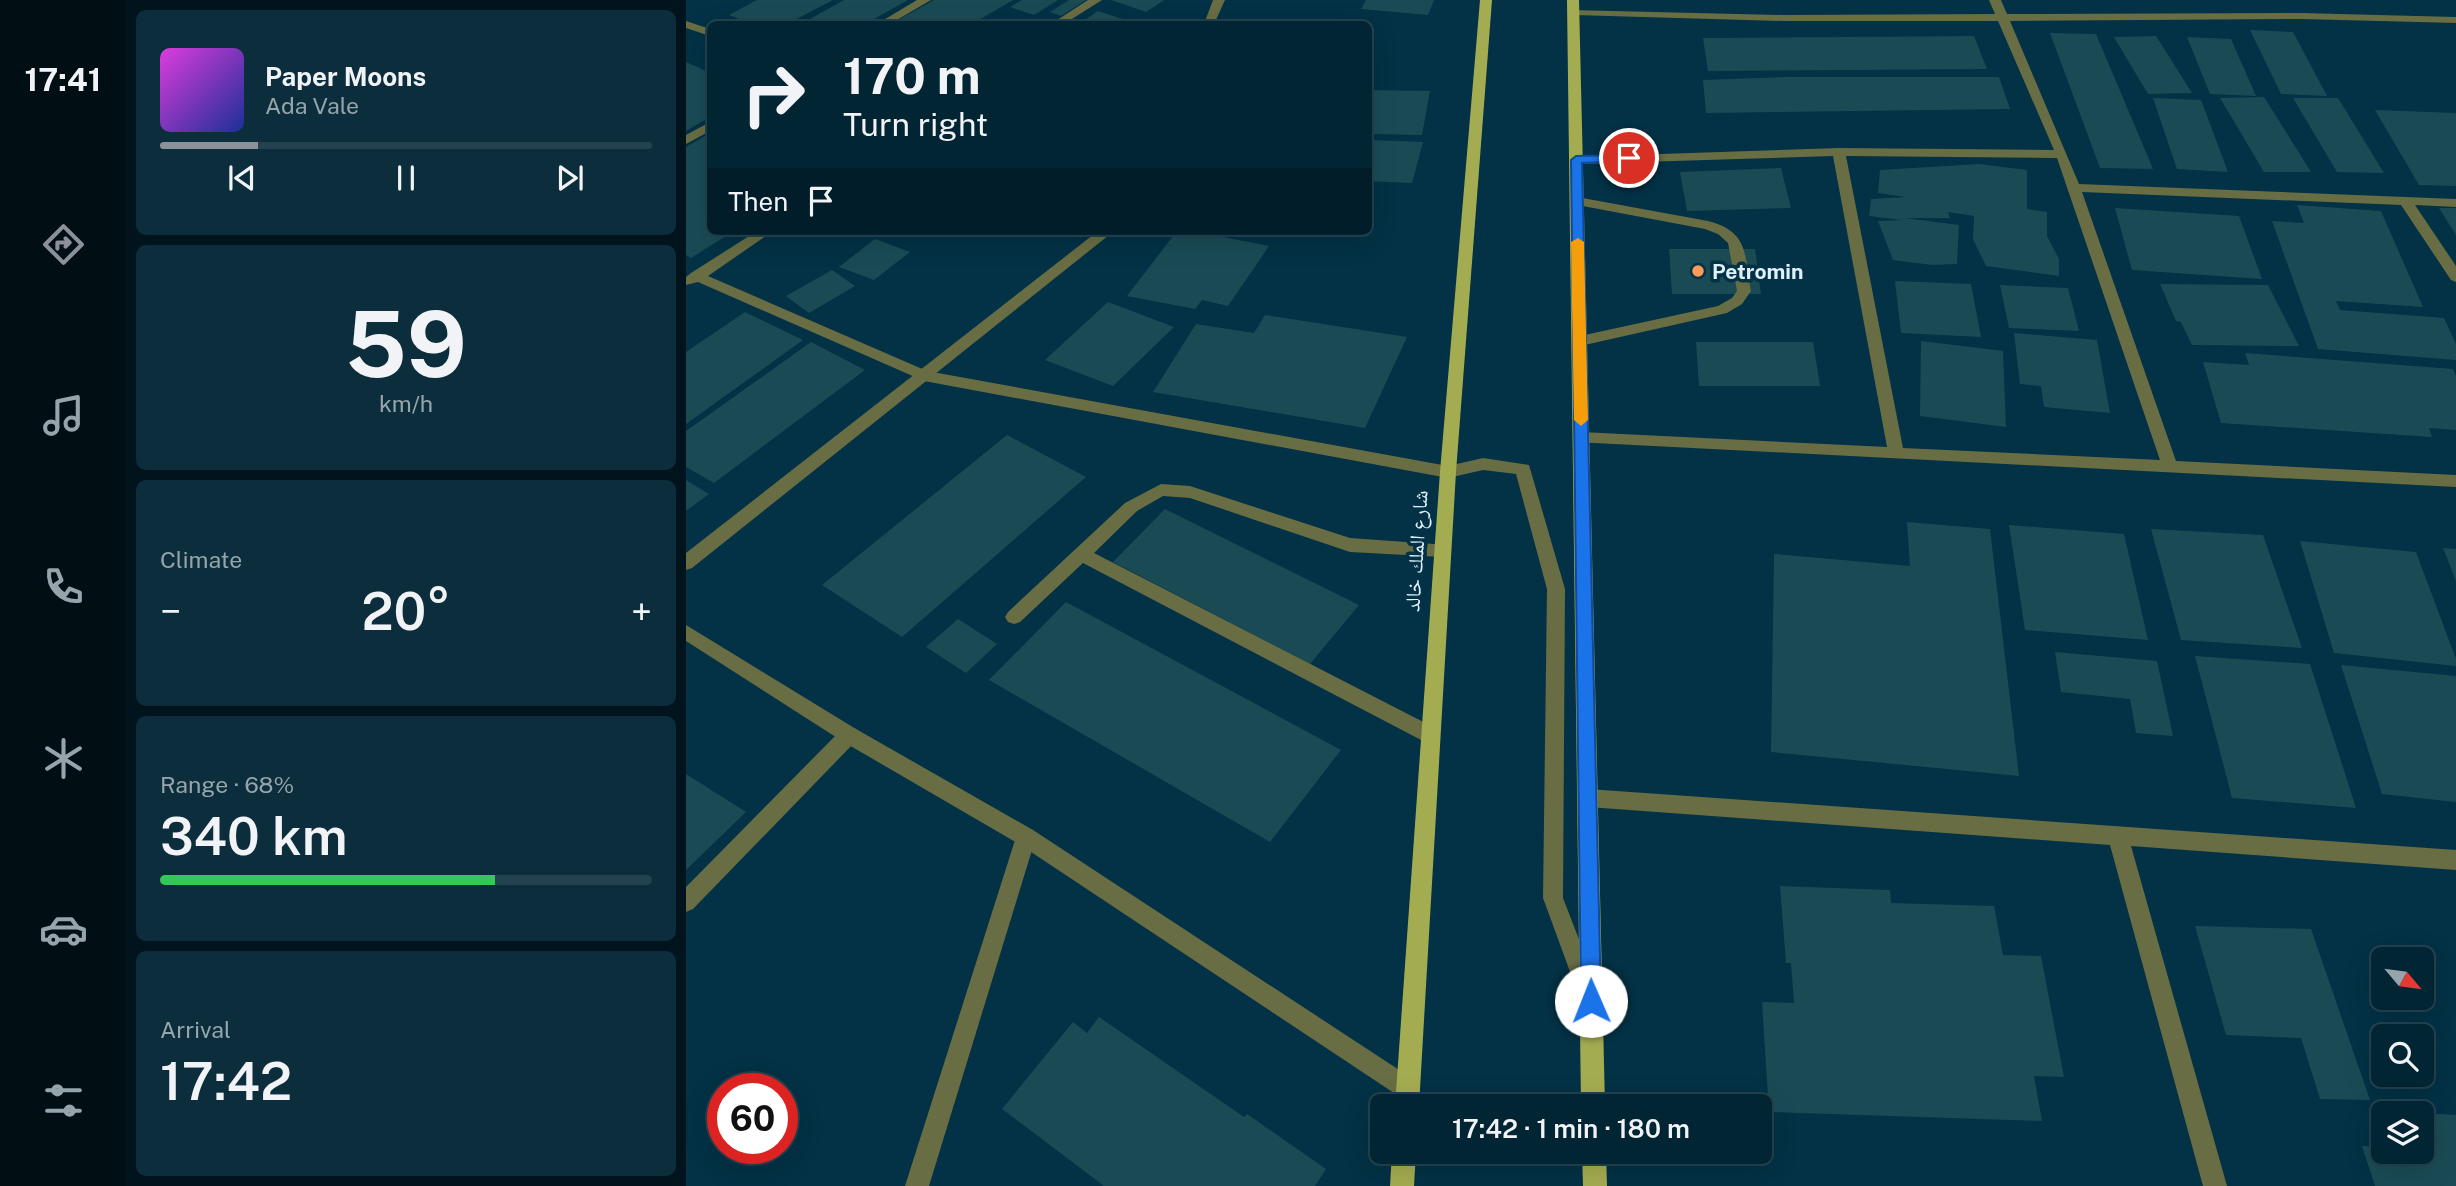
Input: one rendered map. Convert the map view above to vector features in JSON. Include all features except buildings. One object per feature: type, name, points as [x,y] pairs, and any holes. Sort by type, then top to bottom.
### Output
[{"type":"main road","name":"شارع الملك خالد","points":[[1407,1094],[1442,550],[1486,0]]},
{"type":"main road","points":[[1574,6],[1593,1094]]},
{"type":"main road","points":[[1402,1186],[1403,1164]]},
{"type":"main road","points":[[1594,1164],[1595,1186]]},
{"type":"street","points":[[888,21],[925,0]]},
{"type":"street","points":[[1063,21],[1096,0]]},
{"type":"street","points":[[1210,21],[1219,0]]},
{"type":"street","points":[[1995,0],[2062,154],[2170,467]]},
{"type":"street","points":[[2289,0],[2301,16]]},
{"type":"street","points":[[1574,6],[1784,14],[2301,16],[2456,20]]},
{"type":"street","points":[[686,24],[707,32]]},
{"type":"street","points":[[686,140],[707,128]]},
{"type":"street","points":[[1576,160],[1839,152],[2062,154]]},
{"type":"street","points":[[1839,152],[1896,454]]},
{"type":"street","points":[[2074,188],[2456,203]]},
{"type":"street","points":[[1577,201],[1708,225],[1723,231],[1735,240],[1744,291],[1737,301],[1722,310],[1580,341]]},
{"type":"street","points":[[2405,201],[2456,277]]},
{"type":"street","points":[[691,280],[760,235]]},
{"type":"street","points":[[686,563],[1102,235]]},
{"type":"street","points":[[691,280],[924,376],[1448,472],[1483,464],[1523,470],[1556,589],[1553,898],[1591,1001]]},
{"type":"street","points":[[1581,438],[2456,481]]},
{"type":"street","points":[[1014,617],[1131,507],[1161,490],[1190,492],[1350,545],[1442,550]]},
{"type":"street","points":[[1081,554],[1430,734]]},
{"type":"street","points":[[686,632],[849,736],[1026,837],[1401,1094]]},
{"type":"street","points":[[686,902],[849,736]]},
{"type":"street","points":[[1588,798],[2456,860]]},
{"type":"street","points":[[2118,836],[2215,1186]]},
{"type":"street","points":[[917,1186],[1026,837]]},
{"type":"slow traffic","points":[[1578,242],[1581,420]]},
{"type":"place","name":"Petromin","points":[[1698,271]]},
{"type":"route","points":[[1591,1001],[1576,160],[1629,158]]}]
